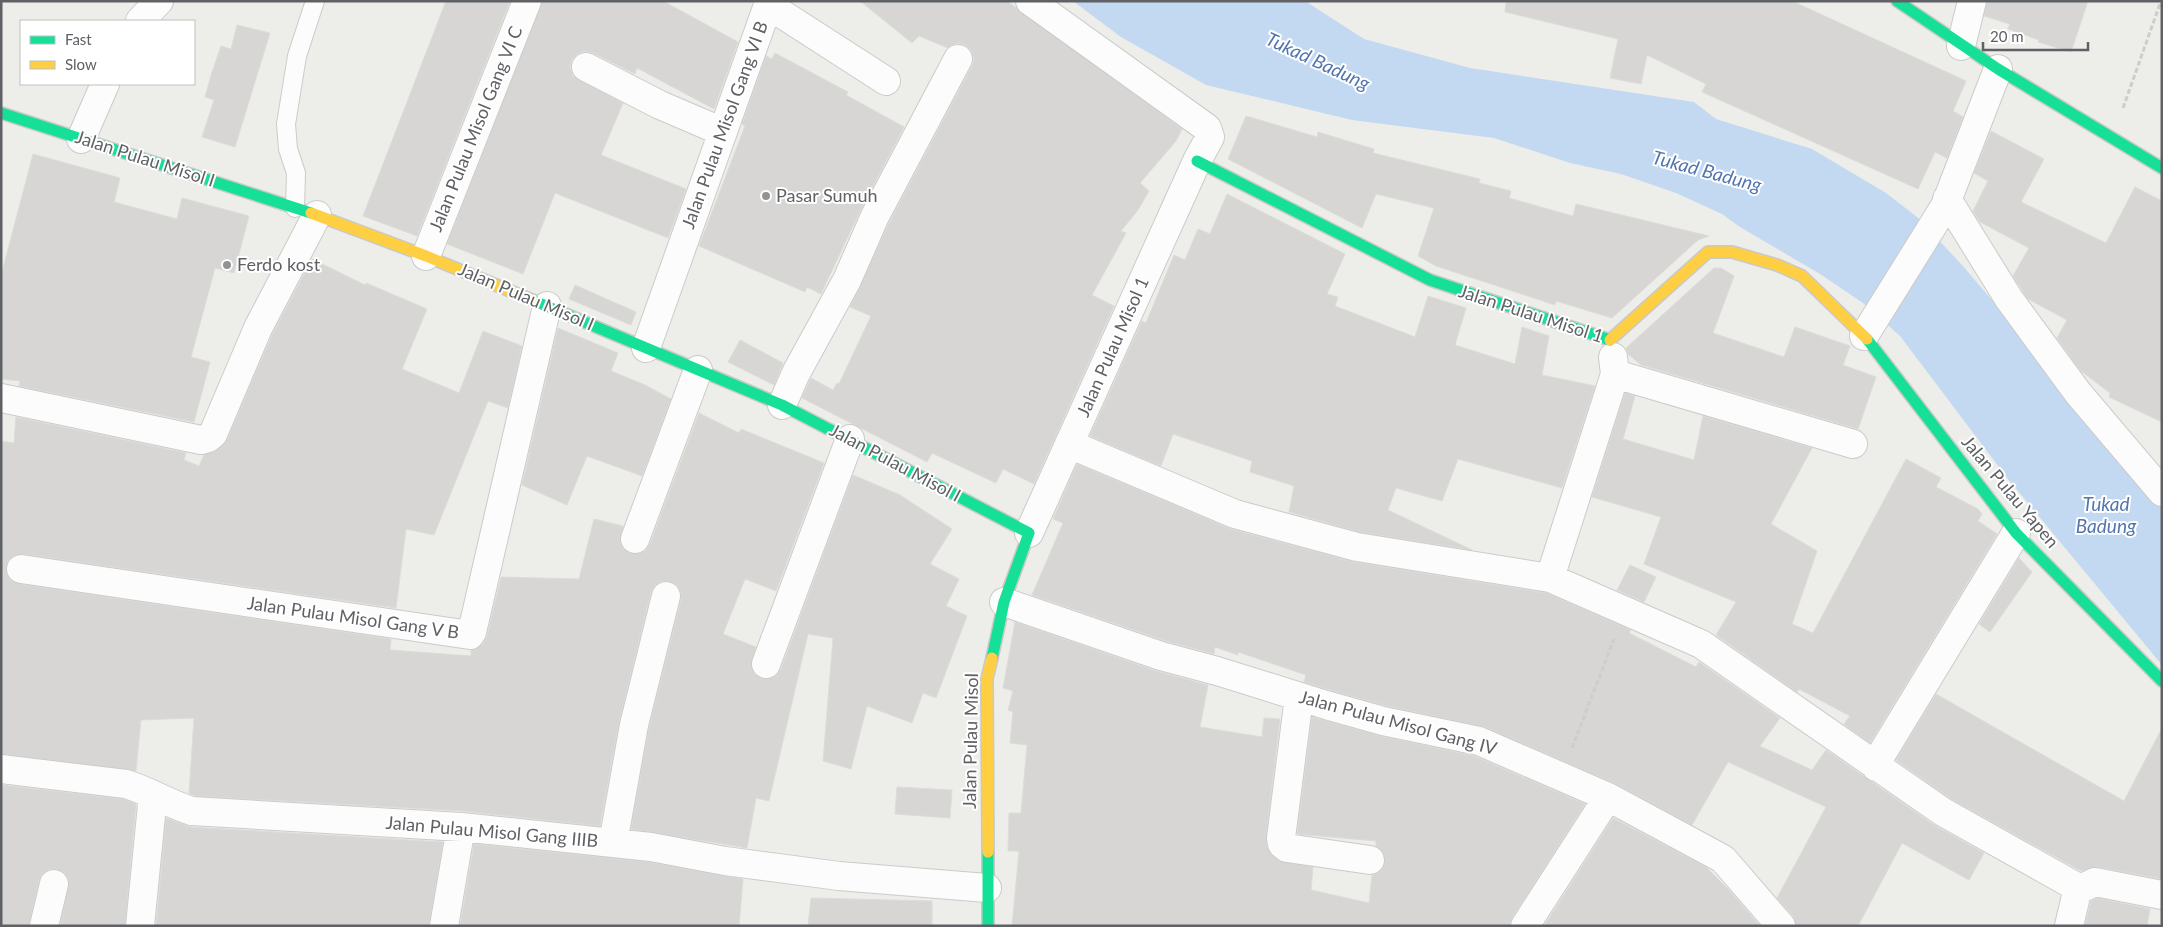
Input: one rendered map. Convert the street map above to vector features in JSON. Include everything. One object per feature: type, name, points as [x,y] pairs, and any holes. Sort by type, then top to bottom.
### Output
[{"type":"main road","points":[[1896,1],[1961,46],[2162,168]]},
{"type":"main road","name":"Jalan Pulau Misol I","points":[[1,113],[306,212],[426,256],[782,405],[1029,533]]},
{"type":"main road","name":"Jalan Pulau Misol 1","points":[[1197,161],[1430,280],[1611,340],[1708,252],[1732,252],[1777,265],[1802,276],[1869,326]]},
{"type":"main road","name":"Jalan Pulau Yapen","points":[[1869,326],[2016,533],[2162,681]]},
{"type":"main road","name":"Jalan Pulau Misol","points":[[988,926],[987,687],[990,659],[1004,602],[1029,533]]},
{"type":"street","points":[[141,20],[158,1]]},
{"type":"street","name":"Jalan Pulau Misol Gang VI C","points":[[426,256],[527,1]]},
{"type":"street","name":"Jalan Pulau Misol 1","points":[[1029,533],[1197,161],[1210,137],[1209,131],[1030,1]]},
{"type":"street","points":[[1961,46],[1972,1]]},
{"type":"street","name":"Jalan Pulau Misol Gang VI B","points":[[646,348],[768,6],[886,81]]},
{"type":"street","points":[[782,405],[796,373],[847,280],[875,216],[958,59]]},
{"type":"street","points":[[586,67],[660,105],[723,132]]},
{"type":"street","points":[[1869,326],[1946,202],[1998,69]]},
{"type":"street","points":[[81,138],[105,85]]},
{"type":"street","points":[[1946,202],[2009,299],[2078,392],[2162,492]]},
{"type":"street","points":[[1,398],[201,440],[208,438],[213,434],[306,212]]},
{"type":"street","name":"Jalan Pulau Misol Gang V B","points":[[20,568],[470,635],[547,306]]},
{"type":"street","points":[[1550,578],[1615,374],[1611,340]]},
{"type":"street","points":[[635,539],[698,370]]},
{"type":"street","points":[[1615,374],[1853,444]]},
{"type":"street","points":[[766,664],[850,439]]},
{"type":"street","points":[[1069,444],[1244,516],[1357,547],[1550,578],[1701,644],[1943,812],[2075,886],[2076,891],[2069,926]]},
{"type":"street","points":[[1876,767],[1881,755],[2016,533]]},
{"type":"street","points":[[613,843],[634,725],[666,596]]},
{"type":"street","name":"Jalan Pulau Misol Gang IV","points":[[1004,602],[1161,656],[1299,697],[1383,721],[1478,741],[1608,797],[1723,859],[1781,926]]},
{"type":"street","points":[[1299,697],[1281,838],[1282,844],[1287,848],[1370,860]]},
{"type":"street","name":"Jalan Pulau Misol Gang IIIB","points":[[1,769],[118,783],[144,790],[178,807],[192,811],[461,827],[537,837],[613,843],[839,876],[987,888]]},
{"type":"street","points":[[140,926],[152,795]]},
{"type":"street","points":[[1525,926],[1608,797]]},
{"type":"street","points":[[444,926],[461,827]]},
{"type":"street","points":[[2076,891],[2095,882],[2162,894]]},
{"type":"street","points":[[44,926],[54,884]]},
{"type":"lane","points":[[306,212],[288,149],[286,124],[297,56],[315,1]]},
{"type":"path","points":[[2112,139],[2161,1]]},
{"type":"path","points":[[1561,776],[1625,611]]},
{"type":"water","name":"Tukad Badung","points":[[1073,1],[1305,1],[1364,39],[1470,68],[1694,102],[1716,119],[1812,149],[1886,193],[1917,217],[1962,265],[2162,500],[2162,665],[2008,479],[1900,336],[1863,303],[1820,274],[1740,227],[1722,214],[1676,193],[1621,174],[1570,163],[1494,138],[1352,120],[1206,85],[1121,37]]},
{"type":"building","points":[[446,1],[510,1],[417,236],[363,216]]},
{"type":"building","points":[[542,1],[663,1],[738,42],[714,109],[637,68],[635,74],[593,53],[585,51],[577,54],[572,59],[570,67],[573,76],[623,103],[601,155],[686,189],[668,238],[555,193],[523,274],[447,244]]},
{"type":"building","points":[[860,1],[1007,1],[1182,129],[1176,141],[1140,183],[1149,191],[1138,210],[1121,231],[1126,233],[1092,295],[1114,306],[1034,484],[1003,469],[996,483],[932,453],[927,462],[802,398],[811,378],[833,390],[837,383],[839,384],[871,316],[850,307],[889,223],[974,59],[971,50],[965,45],[957,43],[948,48],[919,36],[912,43]]},
{"type":"building","points":[[1506,1],[1792,1],[1966,81],[1953,111],[1963,117],[1947,158],[1935,152],[1918,189],[1702,92],[1706,84],[1647,55],[1641,84],[1610,78],[1618,39],[1505,12]]},
{"type":"building","points":[[1987,1],[2088,1],[2071,52],[2038,42],[2039,40],[2008,29],[2010,24],[1984,16]]},
{"type":"building","points":[[237,25],[270,33],[235,147],[202,137],[214,100],[205,97],[212,72],[221,46],[231,49]]},
{"type":"building","points":[[775,53],[848,92],[846,95],[904,127],[861,209],[821,294],[807,287],[805,292],[699,246],[745,126],[742,124],[766,56],[772,59]]},
{"type":"building","points":[[1246,116],[1317,137],[1318,132],[1374,149],[1373,153],[1480,179],[1479,183],[1511,191],[1509,198],[1573,216],[1576,204],[1709,236],[1698,240],[1612,318],[1556,301],[1555,305],[1436,266],[1418,256],[1434,208],[1376,194],[1362,228],[1228,159]]},
{"type":"building","points":[[1991,131],[2044,159],[2021,202],[2106,243],[2135,187],[2162,201],[2162,422],[2109,397],[2110,393],[2081,371],[2057,338],[2067,320],[2028,299],[2013,276],[2029,248],[1980,222],[1973,211],[1988,181],[1974,173]]},
{"type":"building","points":[[33,154],[120,178],[114,202],[177,219],[182,198],[249,216],[234,273],[215,268],[191,357],[210,362],[194,422],[19,386],[20,381],[1,379],[1,276]]},
{"type":"building","points":[[1227,194],[1345,254],[1327,294],[1338,297],[1335,306],[1415,337],[1428,296],[1466,308],[1455,345],[1515,364],[1522,327],[1549,336],[1542,375],[1595,386],[1562,488],[1458,459],[1442,501],[1396,488],[1388,510],[1472,550],[1360,532],[1289,512],[1294,486],[1250,472],[1252,461],[1173,434],[1161,466],[1090,436],[1142,321],[1146,323],[1174,255],[1185,260],[1198,229],[1210,234]]},
{"type":"building","points":[[312,259],[365,285],[366,283],[427,309],[402,369],[459,393],[483,331],[522,346],[508,408],[488,401],[434,535],[406,529],[396,608],[23,554],[15,555],[8,560],[6,567],[7,575],[11,581],[19,584],[391,639],[390,650],[471,656],[471,650],[483,644],[487,636],[501,577],[579,579],[594,519],[623,526],[620,542],[623,549],[629,553],[637,554],[645,551],[650,544],[699,413],[739,433],[741,429],[824,463],[776,591],[745,579],[723,634],[756,647],[751,666],[754,674],[760,678],[768,679],[776,676],[781,669],[853,475],[900,495],[952,529],[930,564],[959,579],[946,606],[967,616],[936,698],[923,693],[912,723],[867,706],[851,769],[823,761],[833,638],[808,634],[769,801],[756,798],[747,848],[631,829],[649,728],[681,600],[681,592],[677,585],[669,581],[661,581],[655,585],[651,592],[619,722],[600,826],[462,811],[195,796],[189,793],[194,718],[141,720],[136,771],[1,754],[1,441],[14,443],[16,417],[186,453],[184,460],[199,466],[204,455],[217,450],[227,440],[272,335]]},
{"type":"building","points":[[1714,268],[1721,268],[1734,276],[1713,333],[1784,357],[1795,327],[1850,346],[1843,365],[1876,377],[1858,429],[1641,365],[1628,354],[1626,348]]},
{"type":"building","points":[[575,285],[636,312],[631,325],[569,299]]},
{"type":"building","points":[[558,328],[618,353],[611,371],[645,385],[671,399],[642,476],[587,456],[567,505],[522,485]]},
{"type":"building","points":[[740,340],[783,363],[774,385],[728,362]]},
{"type":"building","points":[[1625,393],[1635,396],[1623,439],[1694,460],[1703,416],[1812,448],[1771,524],[1817,551],[1792,624],[1813,633],[1906,459],[1941,478],[1936,487],[1978,509],[1982,514],[1978,521],[1997,534],[1870,743],[1844,724],[1850,716],[1799,689],[1797,692],[1716,635],[1736,602],[1644,564],[1661,517],[1592,497]]},
{"type":"building","points":[[1077,464],[1231,529],[1354,562],[1546,593],[1631,630],[1629,633],[1696,667],[1699,662],[1780,718],[1760,746],[1812,770],[1826,750],[1934,825],[1984,853],[1969,880],[1902,843],[1858,926],[1796,926],[1793,916],[1777,898],[1826,807],[1728,762],[1692,825],[1614,783],[1485,727],[1387,706],[1330,690],[1304,682],[1306,675],[1238,652],[1238,655],[1215,647],[1214,654],[1166,641],[1032,595],[1063,523],[1053,519]]},
{"type":"building","points":[[2019,558],[2032,572],[1990,632],[1979,624]]},
{"type":"building","points":[[1630,565],[1656,577],[1644,602],[1617,590]]},
{"type":"building","points":[[1015,622],[1156,671],[1208,685],[1200,727],[1262,737],[1264,718],[1280,719],[1266,836],[1267,847],[1278,860],[1313,867],[1311,890],[1369,903],[1372,875],[1382,870],[1385,862],[1384,854],[1376,846],[1376,841],[1297,834],[1312,717],[1380,736],[1474,756],[1585,804],[1512,918],[1509,926],[1012,926],[1019,851],[1008,851],[1009,813],[1021,813],[1027,745],[1010,743],[1013,712],[1008,710],[1013,691],[1003,688]]},
{"type":"building","points":[[1936,694],[2124,801],[2162,728],[2162,879],[2098,867],[2081,871],[1951,799],[1896,760]]},
{"type":"building","points":[[1,785],[123,799],[136,804],[125,926],[60,926],[69,880],[64,872],[57,869],[49,869],[42,874],[39,880],[29,926],[1,926]]},
{"type":"building","points":[[897,787],[952,790],[950,818],[895,814]]},
{"type":"building","points":[[166,818],[191,827],[443,842],[429,926],[156,926]]},
{"type":"building","points":[[1613,818],[1706,867],[1760,926],[1544,926]]},
{"type":"building","points":[[474,844],[649,862],[743,879],[739,926],[460,926]]},
{"type":"building","points":[[811,898],[932,901],[932,926],[808,926]]},
{"type":"building","points":[[2097,898],[2150,909],[2147,926],[2085,926],[2091,901]]},
{"type":"traffic: fast","points":[[1897,1],[1998,69],[2162,168]]},
{"type":"traffic: fast","points":[[1,113],[311,213]]},
{"type":"traffic: fast","points":[[1197,161],[1430,280],[1610,340]]},
{"type":"traffic: fast","points":[[532,300],[782,405],[1029,533],[1004,602],[992,658]]},
{"type":"traffic: fast","points":[[1867,339],[2016,533],[2162,681]]},
{"type":"traffic: fast","points":[[988,852],[988,926]]},
{"type":"traffic: slow","points":[[311,213],[426,256],[532,300]]},
{"type":"traffic: slow","points":[[1610,340],[1708,252],[1732,252],[1777,265],[1802,276],[1867,339]]},
{"type":"traffic: slow","points":[[988,852],[987,679],[992,658]]},
{"type":"place","name":"Pasar Sumuh","points":[[766,196]]},
{"type":"place","name":"Ferdo kost","points":[[227,265]]}]
